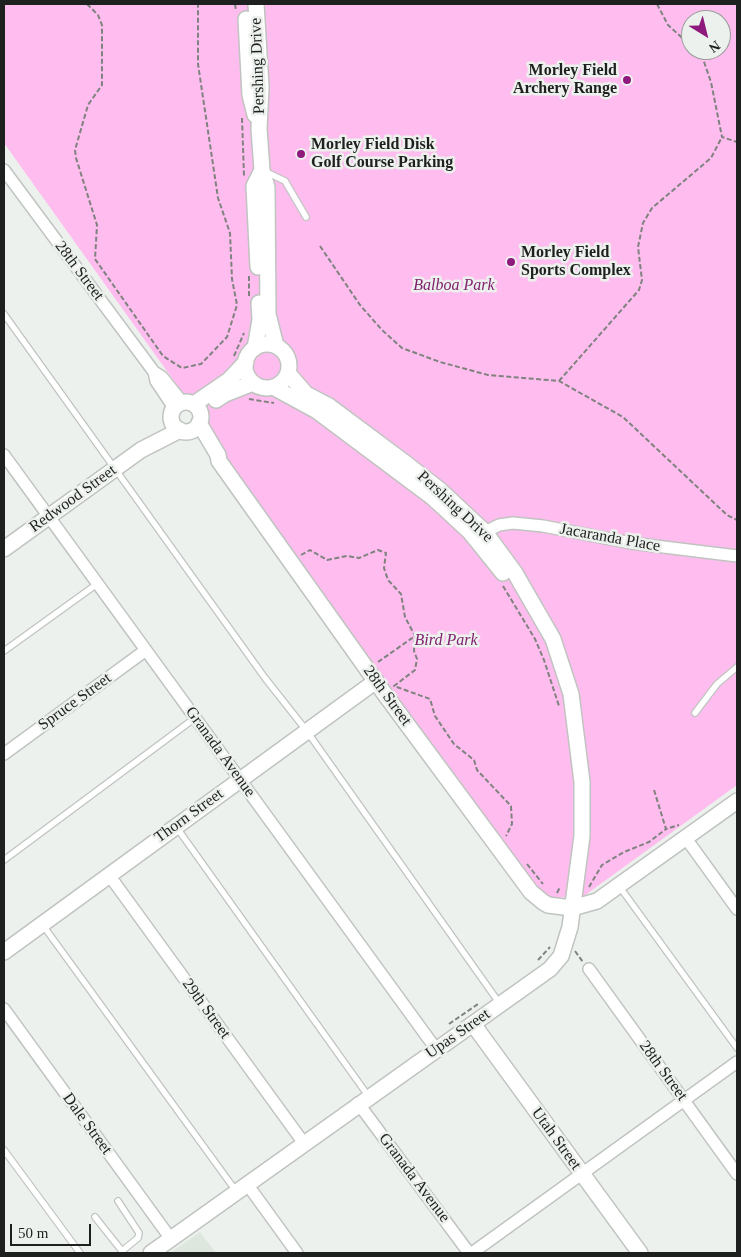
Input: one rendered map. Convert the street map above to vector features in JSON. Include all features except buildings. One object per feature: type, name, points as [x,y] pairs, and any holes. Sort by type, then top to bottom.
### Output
[{"type":"main road","name":"Pershing Drive","points":[[256,4],[262,87],[259,129],[262,170],[268,187],[268,314],[276,346]]},
{"type":"main road","name":"Pershing Drive","points":[[241,9],[250,95],[259,129]]},
{"type":"main road","name":"Pershing Drive","points":[[254,348],[260,320],[254,186],[262,170]]},
{"type":"main road","points":[[268,344],[276,346],[281,349],[288,360],[288,373],[282,382],[273,387],[262,387],[253,383],[239,361],[254,348],[268,344]]},
{"type":"main road","name":"Redwood Street","points":[[186,416],[229,380],[239,361]]},
{"type":"main road","name":"Pershing Drive","points":[[288,373],[306,394],[329,406],[404,462],[440,490],[485,532],[515,573],[552,639],[571,694],[567,713]]},
{"type":"main road","name":"Redwood Street","points":[[4,549],[142,450],[146,442],[186,416],[234,390],[253,383]]},
{"type":"main road","name":"Pershing Drive","points":[[273,387],[317,411],[384,459],[458,520],[495,562],[538,628],[552,656],[579,754],[583,807],[582,836],[572,908]]},
{"type":"main road","name":"28th Street","points":[[186,416],[218,455],[219,461],[290,563],[531,892],[548,905],[572,908]]},
{"type":"main road","points":[[384,459],[404,470],[436,494],[476,530],[485,532]]},
{"type":"main road","name":"Thorn Street","points":[[4,952],[306,730],[372,675]]},
{"type":"main road","points":[[572,908],[586,906],[597,901],[683,831],[737,801]]},
{"type":"main road","name":"Upas Street","points":[[151,1253],[303,1142],[473,1024],[496,999],[550,969],[561,956],[567,943],[572,908]]},
{"type":"main road","name":"Utah Street","points":[[473,1024],[640,1253]]},
{"type":"street","name":"28th Street","points":[[4,170],[154,372],[162,377],[186,416]]},
{"type":"street","name":"Granada Avenue","points":[[4,455],[436,1050]]},
{"type":"street","name":"Jacaranda Place","points":[[485,532],[499,525],[513,523],[543,526],[632,543],[737,556]]},
{"type":"street","name":"Spruce Street","points":[[4,754],[146,650]]},
{"type":"street","points":[[683,831],[737,909]]},
{"type":"street","name":"29th Street","points":[[109,875],[303,1142]]},
{"type":"street","name":"28th Street","points":[[589,970],[737,1174]]},
{"type":"street","name":"Dale Street","points":[[4,1009],[171,1239]]},
{"type":"street","points":[[470,1253],[582,1175],[737,1062]]},
{"type":"street","name":"Granada Avenue","points":[[364,1100],[470,1253]]},
{"type":"street","points":[[241,1188],[297,1253]]},
{"type":"lane","points":[[262,170],[284,180],[306,217]]},
{"type":"lane","points":[[4,314],[265,678],[306,730],[496,999]]},
{"type":"lane","points":[[4,650],[97,584]]},
{"type":"lane","points":[[695,713],[717,684],[737,668]]},
{"type":"lane","points":[[4,860],[196,718]]},
{"type":"lane","points":[[176,826],[364,1100]]},
{"type":"lane","points":[[619,885],[737,1048]]},
{"type":"lane","points":[[42,924],[241,1188]]},
{"type":"lane","points":[[4,1150],[80,1253]]},
{"type":"lane","points":[[95,1217],[122,1252],[138,1238],[139,1233],[118,1201]]},
{"type":"path","points":[[87,4],[98,15],[102,25],[102,85],[88,105],[75,150],[97,225],[95,259],[163,356],[182,368],[201,364],[226,337],[237,305],[232,279],[230,233],[218,198],[198,64],[198,4]]},
{"type":"path","points":[[236,4],[241,9]]},
{"type":"path","points":[[657,4],[668,25],[681,37]]},
{"type":"path","points":[[559,381],[639,290],[642,280],[638,247],[643,223],[652,208],[711,158],[722,137],[711,82],[703,60]]},
{"type":"path","points":[[242,114],[244,183]]},
{"type":"path","points":[[722,137],[737,142]]},
{"type":"path","points":[[320,246],[360,305],[382,330],[402,348],[440,362],[488,375],[559,381],[623,417],[727,515],[737,520]]},
{"type":"path","points":[[249,270],[249,300]]},
{"type":"path","points":[[239,361],[244,332]]},
{"type":"path","points":[[234,390],[243,399],[280,404]]},
{"type":"path","points":[[290,563],[310,550],[327,560],[347,556],[359,558],[378,550],[386,553],[384,568],[388,580],[401,594],[405,617],[415,636],[414,652],[417,666],[415,670],[394,686],[430,699],[435,716],[454,744],[474,760],[477,770],[511,806],[512,824],[506,836],[510,842]]},
{"type":"path","points":[[502,585],[525,620],[567,713]]},
{"type":"path","points":[[372,675],[415,636]]},
{"type":"path","points":[[654,790],[666,829]]},
{"type":"path","points":[[587,892],[602,865],[624,852],[649,842],[666,829],[683,831]]},
{"type":"path","points":[[523,859],[546,887]]},
{"type":"path","points":[[551,895],[557,893],[560,887]]},
{"type":"path","points":[[532,965],[540,959],[552,944]]},
{"type":"path","points":[[448,1025],[479,1004],[496,999]]},
{"type":"shaded area","points":[[200,1232],[216,1253],[170,1253]]},
{"type":"green space","name":"Balboa Park","points":[[4,4],[737,4],[737,785],[584,896],[554,898],[550,910],[194,418],[199,416],[4,143]]},
{"type":"place","name":"Morley Field Archery Range","points":[[627,80]]},
{"type":"place","name":"Morley Field Disk Golf Course Parking","points":[[301,154]]},
{"type":"place","name":"Morley Field Sports Complex","points":[[511,262]]},
{"type":"park label","name":"Bird Park","points":[[446,641]]}]
